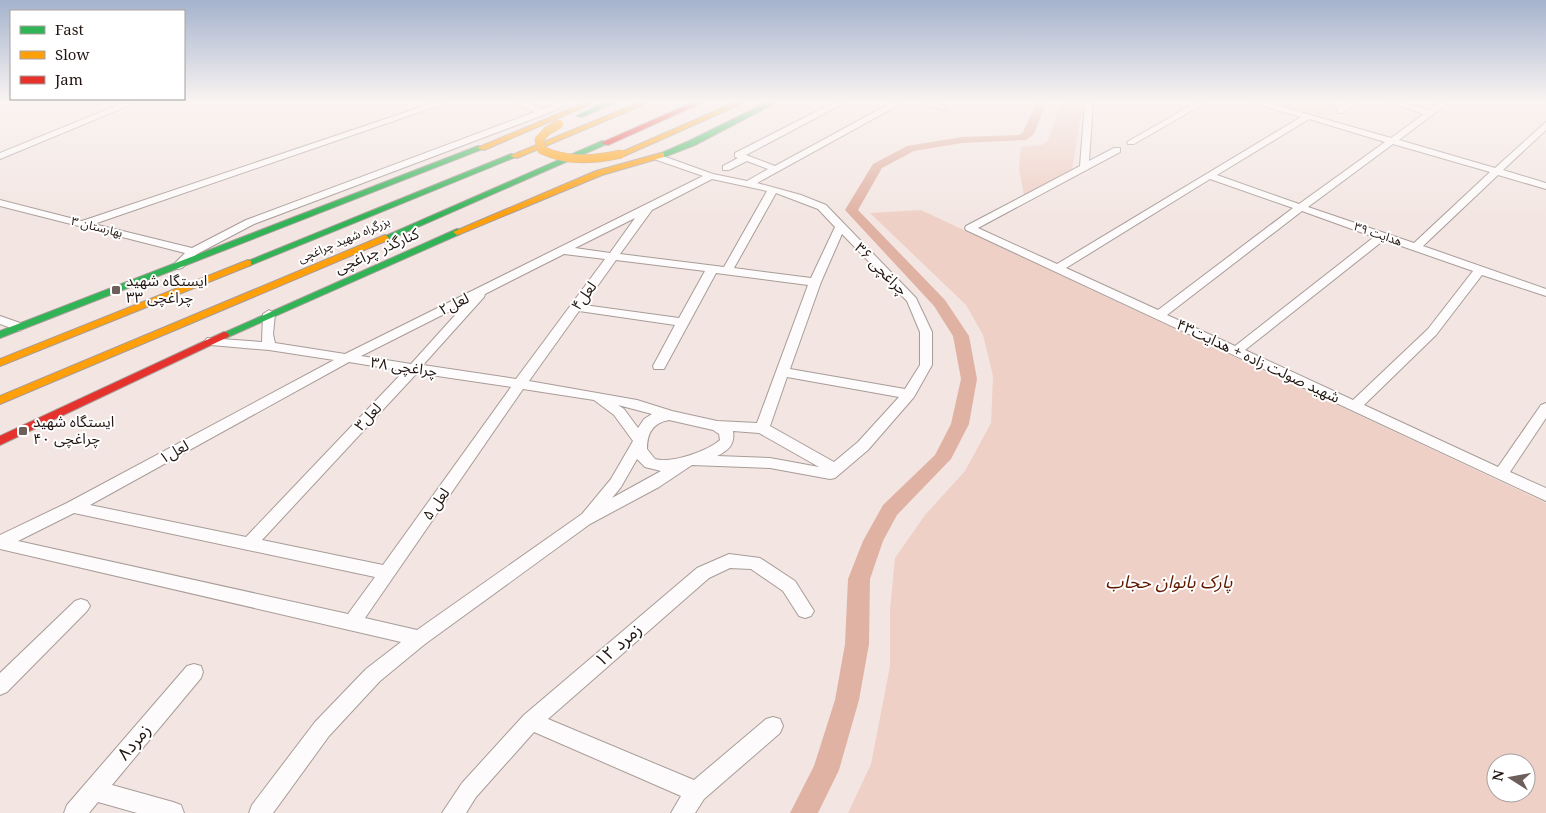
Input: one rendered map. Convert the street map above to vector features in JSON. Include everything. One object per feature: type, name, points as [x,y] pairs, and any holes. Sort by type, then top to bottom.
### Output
[{"type":"main road","points":[[0,335],[498,141]]},
{"type":"main road","points":[[539,141],[542,150],[549,155],[566,159],[586,160],[621,154],[651,141]]},
{"type":"main road","name":"بزرگراه شهید چراغچی","points":[[0,363],[550,141]]},
{"type":"main road","name":"بزرگراه شهید چراغچی","points":[[0,400],[330,262],[610,141]]},
{"type":"main road","name":"کنارگذر چراغچی","points":[[0,441],[269,314],[558,188],[599,173],[657,157],[696,141]]},
{"type":"main road","points":[[91,314],[289,246]]},
{"type":"main road","points":[[110,366],[330,262]]},
{"type":"main road","points":[[0,346],[45,330]]},
{"type":"street","points":[[0,156],[37,141]]},
{"type":"street","points":[[83,224],[329,141]]},
{"type":"street","points":[[178,266],[193,252],[250,222],[466,141]]},
{"type":"street","points":[[766,141],[738,155],[776,169]]},
{"type":"street","points":[[750,183],[828,141]]},
{"type":"street","points":[[1084,168],[1086,141]]},
{"type":"street","points":[[1058,268],[1267,141]]},
{"type":"street","points":[[1159,315],[1392,141],[1546,186]]},
{"type":"street","points":[[1416,248],[1530,141]]},
{"type":"street","points":[[1084,168],[1117,150]]},
{"type":"street","name":"چراغچی ۳۶","points":[[657,157],[711,176],[750,183],[798,196],[822,207],[912,300],[926,332],[926,364],[909,394],[862,446],[833,472]]},
{"type":"street","points":[[726,168],[746,158]]},
{"type":"street","name":"شهید صولت زاده + هدایت۴۳","points":[[1084,168],[970,228],[1546,495]]},
{"type":"street","points":[[562,250],[711,176]]},
{"type":"street","name":"هدایت ۳۹","points":[[1210,176],[1546,293]]},
{"type":"street","points":[[727,271],[774,189]]},
{"type":"street","name":"بهارستان ۳","points":[[0,203],[193,252]]},
{"type":"street","name":"لعل۴","points":[[520,384],[649,207]]},
{"type":"street","points":[[833,472],[762,428],[815,282],[840,227]]},
{"type":"street","points":[[1236,351],[1382,236]]},
{"type":"street","points":[[562,250],[815,282]]},
{"type":"street","name":"لعل۲","points":[[345,359],[562,250]]},
{"type":"street","points":[[659,366],[712,269]]},
{"type":"street","points":[[1355,406],[1432,332],[1480,270]]},
{"type":"street","name":"لعل۳","points":[[249,544],[486,288]]},
{"type":"street","points":[[576,307],[682,322]]},
{"type":"street","points":[[269,314],[267,334],[270,346]]},
{"type":"street","points":[[0,320],[19,327]]},
{"type":"street","name":"چراغچی ۳۸","points":[[210,341],[270,346],[345,359],[597,396],[637,404],[668,415],[717,426],[762,428]]},
{"type":"street","name":"لعل۱","points":[[0,543],[73,507],[345,359]]},
{"type":"street","points":[[782,372],[909,394]]},
{"type":"street","name":"لعل ۵","points":[[352,623],[520,384]]},
{"type":"street","points":[[597,396],[618,412],[640,441],[640,454],[650,464],[667,466],[719,450],[724,446],[727,436],[726,432],[717,426]]},
{"type":"street","points":[[1500,474],[1546,408]]},
{"type":"street","points":[[584,520],[616,482],[640,441],[644,427],[649,420],[658,416],[668,415]]},
{"type":"street","points":[[260,813],[322,729],[373,675],[418,638],[584,520],[654,483],[689,460],[770,463],[833,472]]},
{"type":"street","points":[[73,507],[388,573]]},
{"type":"street","points":[[0,543],[418,638]]},
{"type":"street","name":"زمرد ۱۲","points":[[453,813],[469,790],[531,720],[703,573],[729,561],[754,563],[790,586],[805,611]]},
{"type":"street","points":[[0,686],[81,606]]},
{"type":"street","name":"زمرد۸","points":[[75,813],[194,672]]},
{"type":"street","points":[[531,720],[697,792]]},
{"type":"street","points":[[682,813],[697,792],[773,726]]},
{"type":"street","points":[[94,790],[173,813]]},
{"type":"green space","points":[[1047,141],[1077,141],[1072,169],[1024,195],[1019,169],[1021,147],[1042,145]]},
{"type":"green space","name":"پارک بانوان حجاب","points":[[921,210],[1546,503],[1546,813],[848,813],[871,764],[890,666],[890,610],[895,558],[925,515],[965,471],[991,423],[993,376],[983,335],[966,305],[870,213]]},
{"type":"waterway","points":[[804,813],[826,770],[847,700],[857,644],[859,579],[873,541],[890,510],[942,459],[960,424],[969,379],[961,336],[940,303],[851,210],[877,166],[911,148],[956,141]]},
{"type":"traffic: fast","points":[[661,155],[696,141]]},
{"type":"traffic: fast","points":[[385,238],[605,143]]},
{"type":"traffic: fast","points":[[0,335],[481,148]]},
{"type":"traffic: fast","points":[[248,263],[514,156]]},
{"type":"traffic: fast","points":[[224,335],[457,232]]},
{"type":"traffic: slow","points":[[481,148],[498,141]]},
{"type":"traffic: slow","points":[[539,141],[542,150],[571,159],[581,160],[621,154]]},
{"type":"traffic: slow","points":[[514,156],[551,141]]},
{"type":"traffic: slow","points":[[621,154],[651,141]]},
{"type":"traffic: slow","points":[[457,232],[599,173],[661,155]]},
{"type":"traffic: slow","points":[[0,400],[385,238]]},
{"type":"traffic: slow","points":[[0,363],[248,263]]},
{"type":"traffic: jam","points":[[605,143],[610,141]]},
{"type":"traffic: jam","points":[[0,441],[224,335]]},
{"type":"place","name":"ایستگاه شهید چراغچی ۳۳","points":[[116,290]]},
{"type":"place","name":"ایستگاه شهید چراغچی ۴۰","points":[[23,431]]}]
